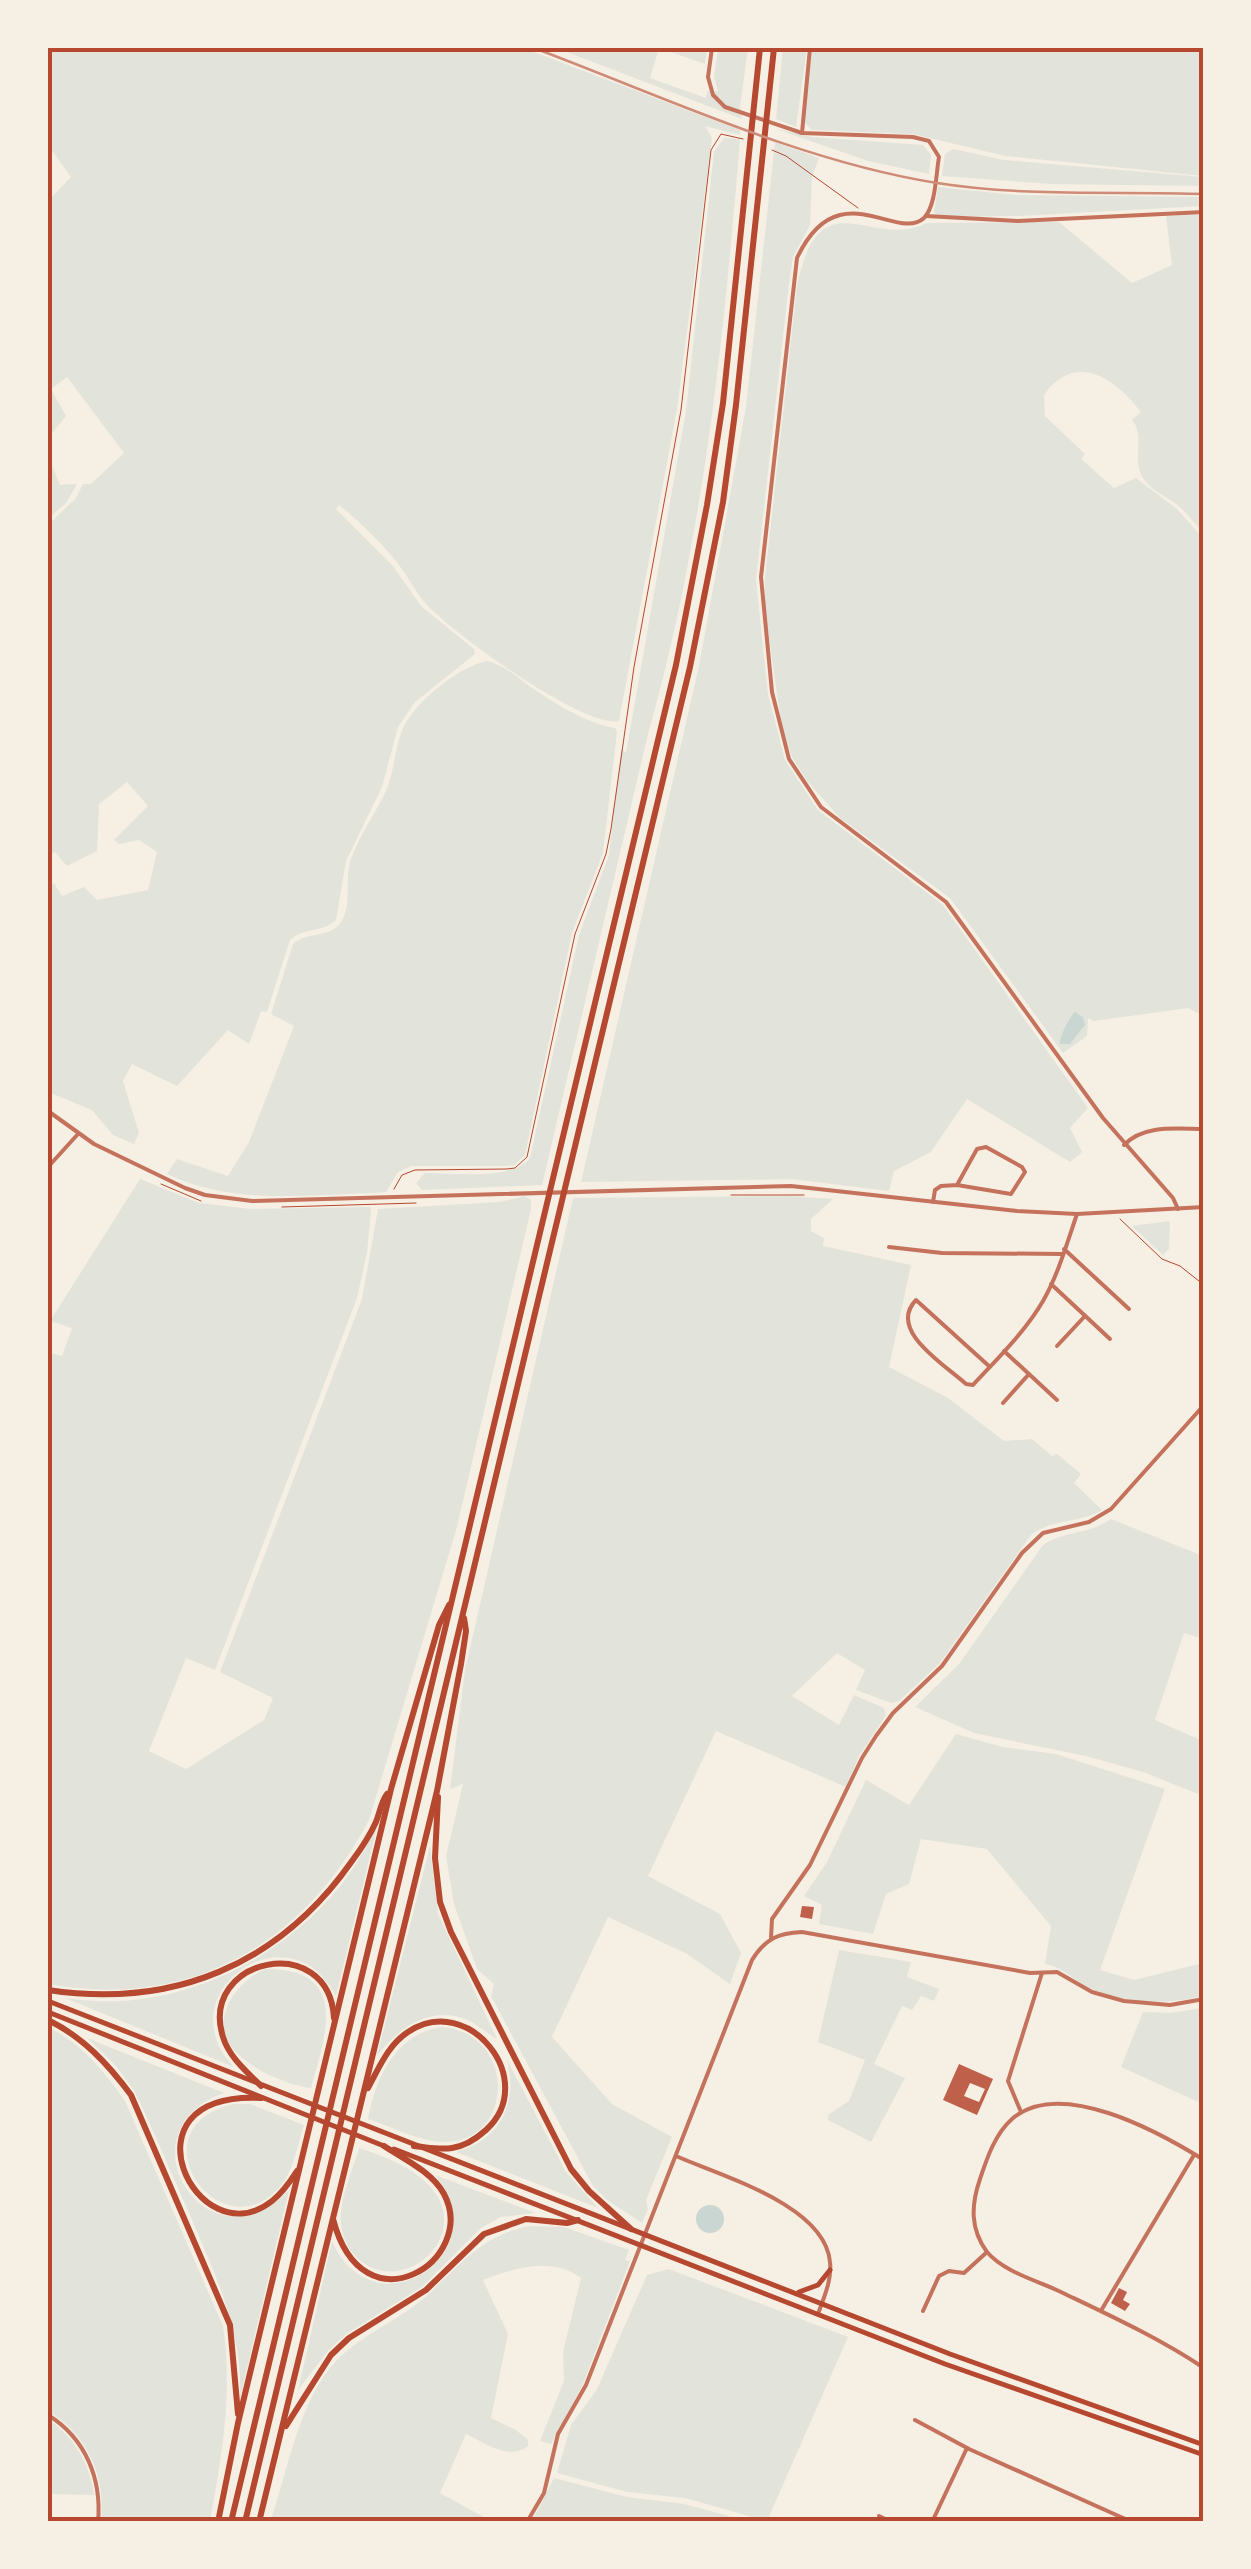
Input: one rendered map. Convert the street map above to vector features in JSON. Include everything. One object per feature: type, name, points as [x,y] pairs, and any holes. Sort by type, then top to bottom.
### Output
[{"type":"highway","points":[[231,2522],[676,665],[723,404],[760,48]]},
{"type":"highway","points":[[246,2522],[690,667],[722,502],[774,48]]},
{"type":"highway","points":[[218,2522],[238,2423],[391,1789],[439,1624],[454,1595]]},
{"type":"highway","points":[[259,2522],[437,1791],[462,1664],[464,1612]]},
{"type":"highway","points":[[48,1990],[104,1996],[172,1988],[233,1966],[264,1949],[300,1922],[328,1893],[354,1858],[391,1789]]},
{"type":"highway","points":[[437,1791],[435,1858],[440,1902],[451,1932],[571,2169],[631,2229]]},
{"type":"highway","points":[[261,2086],[233,2056],[220,2024],[226,1996],[247,1972],[264,1964],[284,1963],[316,1976],[333,2004],[333,2034]]},
{"type":"highway","points":[[48,2020],[85,2044],[132,2095],[230,2325],[238,2423]]},
{"type":"highway","points":[[363,2098],[396,2042],[422,2025],[455,2023],[471,2028],[488,2042],[499,2058],[505,2092],[501,2110],[491,2125],[468,2144],[452,2148],[414,2146]]},
{"type":"highway","points":[[262,2098],[222,2100],[196,2114],[182,2139],[179,2156],[184,2173],[204,2200],[236,2212],[270,2204],[301,2166]]},
{"type":"highway","points":[[333,2218],[348,2258],[372,2275],[402,2278],[426,2267],[438,2256],[450,2229],[444,2194],[432,2178],[384,2146]]},
{"type":"highway","points":[[283,2431],[331,2355],[349,2338],[426,2290],[484,2234],[526,2218],[567,2223],[578,2220]]},
{"type":"main road","points":[[48,2000],[673,2246],[1204,2446]]},
{"type":"main road","points":[[48,2012],[818,2314],[1204,2455]]},
{"type":"main road","points":[[796,2293],[818,2285],[830,2270]]},
{"type":"street","points":[[712,48],[708,77],[713,95],[726,107],[802,133],[912,136],[929,141],[939,157],[926,216]]},
{"type":"street","points":[[802,133],[810,48]]},
{"type":"street","points":[[1178,1210],[1173,1198],[1124,1144],[946,902],[821,808],[789,759],[779,729],[761,578],[797,258],[818,226],[836,217],[864,213],[908,223],[926,216],[1018,221],[1204,212]]},
{"type":"street","points":[[48,1111],[78,1134],[205,1195],[252,1201],[792,1186],[972,1208],[1077,1214],[1204,1207]]},
{"type":"street","points":[[1124,1144],[1146,1131],[1204,1129]]},
{"type":"street","points":[[48,1167],[78,1134]]},
{"type":"street","points":[[933,1202],[934,1190],[941,1186],[1011,1194],[1025,1172],[986,1147],[977,1149],[957,1185]]},
{"type":"street","points":[[990,1366],[916,1300],[906,1313],[908,1330],[966,1384],[973,1385],[1004,1351],[1033,1315],[1051,1284],[1077,1214]]},
{"type":"street","points":[[889,1248],[942,1253],[1063,1252],[1129,1309]]},
{"type":"street","points":[[1051,1284],[1110,1339]]},
{"type":"street","points":[[1058,1346],[1085,1316]]},
{"type":"street","points":[[1004,1351],[1056,1400]]},
{"type":"street","points":[[1004,1403],[1029,1374]]},
{"type":"street","points":[[527,2522],[544,2493],[558,2434],[586,2385],[752,1960],[770,1938],[772,1919],[810,1864],[876,1736],[893,1713],[942,1666],[1022,1553],[1043,1533],[1096,1519],[1110,1509],[1204,1405]]},
{"type":"street","points":[[1198,1411],[1204,1419]]},
{"type":"street","points":[[770,1938],[802,1932],[1042,1973],[1057,1972],[1092,1992],[1124,2001],[1170,2005],[1204,1999]]},
{"type":"street","points":[[1021,2112],[1008,2080],[1042,1973]]},
{"type":"street","points":[[1204,2160],[1150,2132],[1083,2105],[1050,2104],[1021,2112],[998,2137],[975,2194],[974,2222],[988,2252],[1004,2265],[1101,2311],[1204,2368]]},
{"type":"street","points":[[675,2155],[803,2215],[823,2238],[830,2270],[818,2314]]},
{"type":"street","points":[[1101,2311],[1194,2155]]},
{"type":"street","points":[[923,2311],[943,2272],[964,2273],[988,2252]]},
{"type":"street","points":[[48,2415],[65,2427],[86,2456],[98,2488],[98,2522]]},
{"type":"street","points":[[915,2420],[967,2448],[1132,2522]]},
{"type":"street","points":[[932,2522],[967,2448]]},
{"type":"street","points":[[878,2516],[890,2522]]},
{"type":"path","points":[[392,1197],[402,1175],[415,1170],[507,1169],[527,1157],[575,934],[606,854],[611,830],[630,687],[681,410],[711,150],[721,134],[732,135]]},
{"type":"path","points":[[786,156],[864,213]]},
{"type":"path","points":[[716,1195],[805,1194]]},
{"type":"path","points":[[1115,1213],[1162,1259],[1180,1266],[1204,1285]]},
{"type":"shaded area","points":[[48,48],[523,48],[740,130],[740,135],[705,126],[712,138],[677,409],[619,721],[602,719],[549,695],[461,635],[425,603],[385,549],[339,505],[336,509],[393,566],[421,606],[474,649],[475,654],[415,702],[398,727],[382,787],[346,861],[336,920],[290,940],[267,1012],[261,1011],[249,1044],[228,1030],[177,1086],[132,1064],[123,1081],[139,1133],[134,1144],[113,1135],[92,1110],[48,1092],[48,888],[54,883],[62,896],[84,887],[97,900],[148,890],[157,852],[139,840],[119,844],[114,840],[148,806],[127,782],[99,804],[97,851],[67,866],[55,852],[48,857],[48,525],[76,498],[83,484],[91,484],[124,453],[67,377],[51,389],[66,416],[48,438],[48,201],[71,177],[48,145]]},
{"type":"shaded area","points":[[556,48],[659,48],[650,78],[706,98],[707,91],[718,91],[714,77],[718,48],[748,48],[740,107],[742,119]]},
{"type":"shaded area","points":[[659,48],[707,48],[705,64]]},
{"type":"shaded area","points":[[783,48],[807,48],[796,127],[776,119]]},
{"type":"shaded area","points":[[812,48],[1199,48],[1203,53],[1203,176],[1005,156],[913,134],[812,130],[805,123],[805,113]]},
{"type":"shaded area","points":[[776,129],[812,137],[923,145],[931,155],[929,174],[868,161]]},
{"type":"shaded area","points":[[724,138],[740,139],[727,289],[697,514],[667,661],[542,1185],[422,1190],[416,1183],[425,1173],[496,1173],[530,1158],[579,935],[609,855],[621,749],[626,753],[686,411],[714,152]]},
{"type":"shaded area","points":[[775,142],[819,158],[812,177],[810,225],[793,257],[789,283],[756,580],[768,694],[785,760],[818,810],[943,905],[1088,1108],[1070,1128],[1082,1152],[1070,1162],[967,1099],[931,1152],[894,1171],[889,1191],[791,1179],[581,1182],[699,666],[746,407]]},
{"type":"shaded area","points":[[953,149],[1004,160],[1203,177],[1203,186],[1052,184],[942,176],[945,154]]},
{"type":"shaded area","points":[[938,187],[1015,195],[1203,197],[1203,206],[947,217],[934,213]]},
{"type":"shaded area","points":[[1203,214],[1203,532],[1182,509],[1143,479],[1138,465],[1136,425],[1132,420],[1141,412],[1120,389],[1095,374],[1082,372],[1056,381],[1044,395],[1045,416],[1085,454],[1081,459],[1114,488],[1136,478],[1177,509],[1203,538],[1203,1016],[1188,1008],[1094,1021],[1088,1018],[1087,1036],[1063,1053],[950,898],[840,818],[807,781],[792,757],[782,728],[765,611],[765,577],[797,286],[807,253],[819,233],[833,225],[849,223],[906,229],[927,223],[1059,222],[1132,283],[1172,265],[1166,216]]},
{"type":"shaded area","points":[[48,455],[60,485],[77,484],[66,503],[48,519]]},
{"type":"shaded area","points":[[487,661],[569,711],[617,732],[603,853],[572,933],[525,1155],[514,1165],[506,1166],[412,1166],[398,1172],[386,1192],[374,1193],[242,1194],[191,1184],[167,1174],[177,1159],[228,1176],[249,1142],[294,1026],[271,1014],[293,944],[331,931],[341,922],[350,862],[388,786],[406,722],[449,679]]},
{"type":"shaded area","points":[[1075,1012],[1083,1017],[1085,1025],[1070,1044],[1060,1044],[1065,1028]]},
{"type":"shaded area","points":[[140,1179],[199,1203],[251,1209],[371,1210],[357,1298],[215,1670],[186,1658],[149,1751],[186,1769],[264,1720],[273,1698],[220,1672],[362,1299],[378,1209],[500,1202],[525,1196],[531,1200],[531,1209],[457,1527],[369,1820],[342,1864],[311,1902],[276,1934],[237,1959],[195,1976],[149,1987],[100,1990],[48,1984],[48,1352],[62,1356],[72,1328],[50,1321]]},
{"type":"shaded area","points":[[573,1198],[833,1199],[811,1219],[811,1231],[824,1238],[823,1246],[911,1265],[889,1367],[948,1398],[1004,1441],[1032,1439],[1052,1456],[1057,1454],[1081,1474],[1074,1483],[1102,1510],[1031,1535],[940,1663],[899,1701],[891,1703],[856,1690],[865,1670],[837,1653],[792,1696],[839,1725],[854,1695],[884,1708],[886,1715],[859,1756],[846,1787],[716,1731],[648,1876],[720,1914],[741,1953],[730,1984],[687,1954],[608,1917],[552,2037],[612,2104],[672,2137],[646,2200],[648,2209],[642,2223],[593,2186],[491,1996],[494,1984],[477,1969],[454,1904],[446,1856],[463,1784],[450,1789],[465,1670]]},
{"type":"shaded area","points":[[1170,1221],[1169,1249],[1163,1255],[1132,1226]]},
{"type":"shaded area","points":[[1111,1519],[1203,1556],[1203,1639],[1184,1633],[1155,1720],[1203,1741],[1203,1778],[1198,1794],[1143,1772],[1086,1756],[974,1733],[915,1707],[959,1664],[1043,1545]]},
{"type":"shaded area","points":[[956,1734],[1003,1747],[1056,1754],[1165,1789],[1100,1970],[1134,1980],[1203,1963],[1203,1996],[1162,2001],[1120,1998],[1094,1990],[1045,1964],[1051,1926],[987,1849],[921,1839],[909,1884],[886,1894],[873,1934],[819,1924],[822,1905],[804,1896],[827,1862],[866,1780],[909,1805]]},
{"type":"shaded area","points":[[377,1827],[336,1996],[315,1970],[290,1958],[264,1959],[241,1970],[223,1989],[214,2013],[216,2040],[234,2067],[65,1998],[139,1999],[210,1981],[243,1966],[304,1924],[330,1898]]},
{"type":"shaded area","points":[[430,1846],[438,1914],[497,2039],[470,2021],[442,2015],[417,2021],[395,2036],[377,2056]]},
{"type":"shaded area","points":[[839,1950],[911,1962],[907,1977],[939,1989],[934,2001],[921,1996],[912,2010],[902,2006],[874,2064],[905,2078],[871,2142],[828,2120],[828,2115],[849,2101],[865,2060],[818,2042]]},
{"type":"shaded area","points":[[266,1969],[293,1972],[311,1980],[321,1992],[326,2027],[311,2088],[283,2081],[255,2067],[240,2056],[225,2032],[224,2019],[234,1994]]},
{"type":"shaded area","points":[[1203,2008],[1203,2104],[1121,2067],[1143,2012]]},
{"type":"shaded area","points":[[48,2027],[91,2059],[125,2101],[223,2326],[226,2400],[210,2521],[101,2521],[100,2488],[91,2458],[73,2432],[48,2411]]},
{"type":"shaded area","points":[[441,2027],[466,2033],[484,2047],[494,2066],[498,2087],[494,2108],[484,2126],[467,2138],[443,2142],[368,2119],[376,2088],[390,2060],[411,2039]]},
{"type":"shaded area","points":[[87,2038],[224,2093],[193,2112],[177,2136],[176,2163],[186,2188],[204,2207],[229,2216],[258,2212],[289,2190],[240,2398],[233,2328],[201,2242],[135,2092],[116,2066]]},
{"type":"shaded area","points":[[507,2060],[566,2172],[598,2208],[456,2152],[484,2139],[502,2118],[510,2091]]},
{"type":"shaded area","points":[[233,2104],[250,2104],[304,2125],[283,2182],[255,2204],[232,2206],[211,2196],[195,2180],[187,2158],[189,2137],[204,2117]]},
{"type":"shaded area","points":[[359,2148],[413,2172],[437,2196],[444,2213],[443,2230],[437,2245],[412,2267],[378,2270],[357,2258],[345,2239],[342,2204]]},
{"type":"shaded area","points":[[435,2175],[536,2213],[501,2217],[481,2228],[422,2287],[346,2334],[298,2390],[332,2241],[351,2268],[374,2281],[399,2283],[423,2274],[442,2256],[452,2233],[451,2205]]},
{"type":"shaded area","points":[[710,2205],[720,2209],[724,2219],[720,2229],[710,2233],[700,2229],[696,2219],[700,2209]]},
{"type":"shaded area","points":[[529,2226],[564,2227],[629,2250],[625,2260],[630,2261],[583,2384],[551,2444],[540,2441],[564,2381],[563,2352],[581,2278],[558,2267],[533,2266],[483,2280],[508,2334],[491,2418],[516,2430],[528,2440],[528,2446],[505,2451],[466,2434],[440,2493],[491,2521],[270,2522],[304,2415],[337,2360],[419,2302],[486,2243]]},
{"type":"shaded area","points":[[669,2269],[848,2337],[767,2521],[685,2498],[627,2492],[557,2473],[571,2425],[597,2389],[647,2275]]},
{"type":"shaded area","points":[[48,2419],[79,2452],[94,2495],[48,2494]]},
{"type":"shaded area","points":[[554,2478],[627,2497],[684,2504],[748,2521],[532,2521]]},
{"type":"building","points":[[802,1906],[814,1907],[812,1919],[800,1917]]},
{"type":"building","points":[[959,2064],[993,2079],[977,2115],[943,2100]],"holes":[[[970,2083],[985,2089],[979,2102],[964,2096]]]},
{"type":"building","points":[[1119,2288],[1127,2292],[1123,2300],[1130,2304],[1125,2311],[1111,2303]]},
{"type":"railway","points":[[534,48],[733,126],[886,173],[1003,190],[1204,194]]}]
